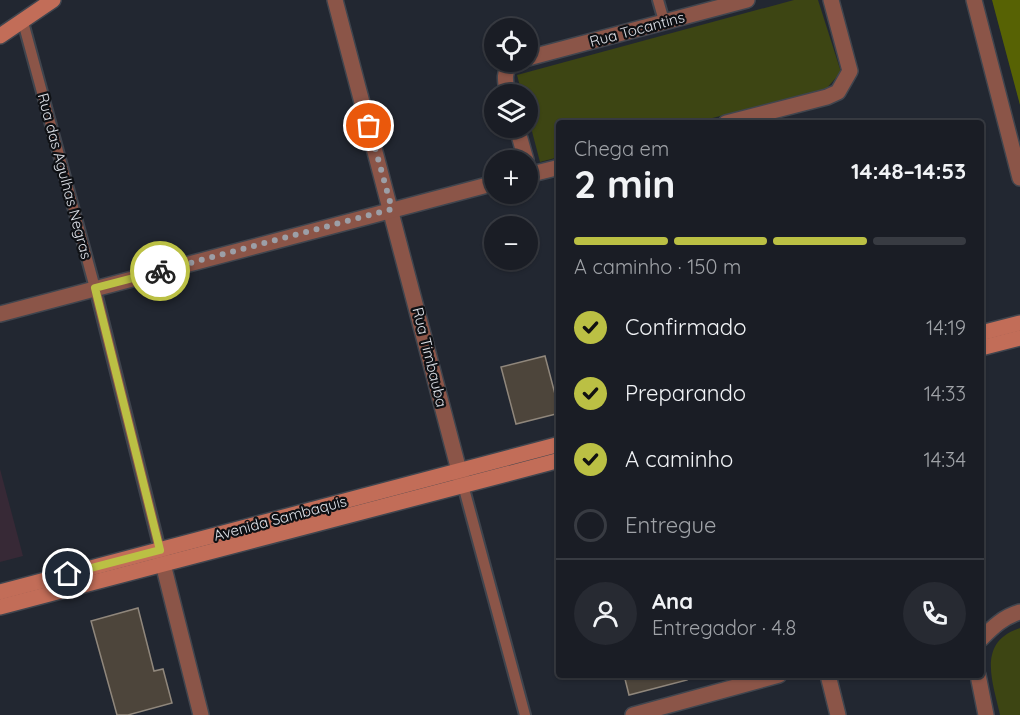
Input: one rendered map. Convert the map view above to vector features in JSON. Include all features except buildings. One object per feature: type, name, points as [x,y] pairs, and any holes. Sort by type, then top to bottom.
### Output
[{"type":"main road","points":[[0,36],[53,0]]},
{"type":"main road","points":[[984,332],[1020,323]]},
{"type":"main road","points":[[984,347],[1020,338]]},
{"type":"main road","name":"Avenida Sambaquis","points":[[0,592],[161,557],[461,478],[556,445]]},
{"type":"main road","name":"Avenida Sambaquis","points":[[461,478],[556,461]]},
{"type":"main road","name":"Avenida Sambaquis","points":[[0,607],[161,557]]},
{"type":"street","name":"Rua Timbauba","points":[[335,0],[392,209],[461,478]]},
{"type":"street","name":"Rua Tocantins","points":[[538,55],[747,0]]},
{"type":"street","points":[[738,120],[827,97],[838,92],[850,71],[831,0]]},
{"type":"street","points":[[974,0],[1020,178]]},
{"type":"street","points":[[538,168],[556,167]]},
{"type":"street","points":[[0,314],[484,186]]},
{"type":"street","name":"Rua das Agulhas Negras","points":[[161,557],[201,715]]},
{"type":"street","points":[[984,636],[993,626],[1020,612]]},
{"type":"street","points":[[633,715],[687,708],[771,678]]},
{"type":"street","points":[[829,678],[838,715]]},
{"type":"street","points":[[979,678],[986,715]]},
{"type":"lane","points":[[658,0],[664,21]]},
{"type":"lane","name":"Rua das Agulhas Negras","points":[[23,22],[95,288],[161,557]]},
{"type":"lane","name":"Rua Timbauba","points":[[461,478],[525,715]]},
{"type":"shaded area","points":[[0,469],[23,556],[0,562]]},
{"type":"green space","points":[[794,0],[818,0],[841,72],[826,89],[705,120],[556,120],[556,158],[540,162],[534,138],[538,138],[538,84],[519,84],[517,75],[538,72],[538,69]]},
{"type":"green space","points":[[992,0],[1020,0],[1020,105]]},
{"type":"green space","points":[[1020,628],[1020,715],[1000,715],[992,677],[992,653],[997,643],[1006,634]]},
{"type":"way so far","points":[[160,271],[392,209],[369,126]]},
{"type":"route","points":[[68,574],[160,550],[95,288],[160,271]]}]
